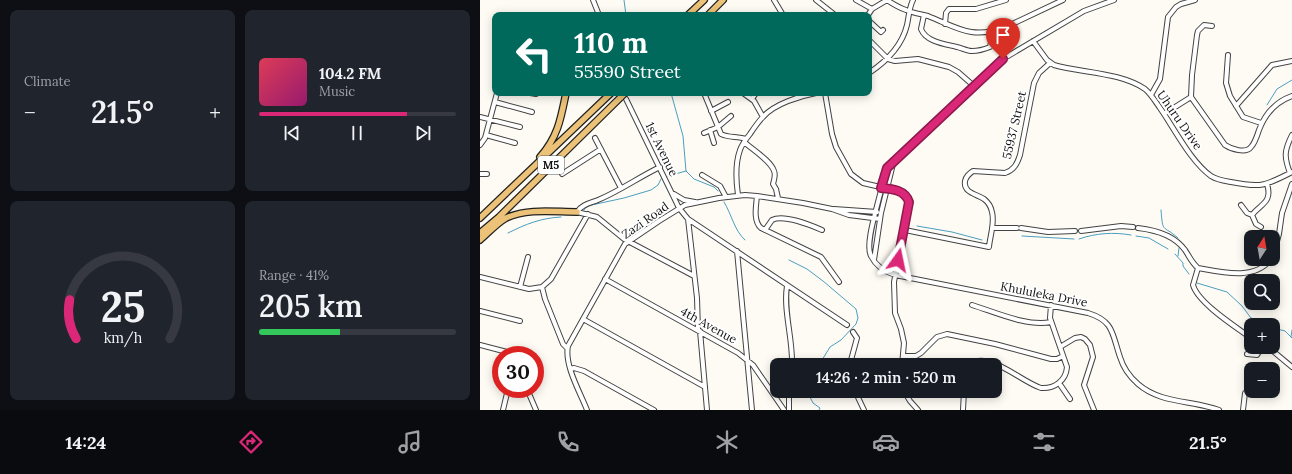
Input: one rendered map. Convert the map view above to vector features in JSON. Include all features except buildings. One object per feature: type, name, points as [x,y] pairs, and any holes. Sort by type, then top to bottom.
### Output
[{"type":"main road","points":[[691,12],[704,0]]},
{"type":"main road","points":[[711,12],[724,0]]},
{"type":"main road","points":[[521,180],[553,140],[561,118],[565,96]]},
{"type":"main road","name":"M5","points":[[480,218],[608,96]]},
{"type":"main road","name":"M5","points":[[480,233],[499,217],[623,96]]},
{"type":"main road","points":[[480,240],[505,219],[521,213],[536,211],[577,212]]},
{"type":"street","points":[[593,0],[598,12]]},
{"type":"street","points":[[774,0],[781,12]]},
{"type":"street","points":[[816,0],[831,12]]},
{"type":"street","points":[[856,0],[872,9]]},
{"type":"street","points":[[870,12],[872,9],[887,0],[909,11],[970,33],[990,31],[1006,27],[1062,0]]},
{"type":"street","points":[[872,71],[888,59],[900,42],[907,26],[909,11],[913,0]]},
{"type":"street","points":[[945,24],[946,13],[949,9],[976,8],[1006,0]]},
{"type":"street","points":[[874,260],[871,257],[869,249],[875,212],[887,168],[1003,59],[1084,11],[1114,0]]},
{"type":"street","points":[[1151,96],[1160,79],[1168,17],[1176,7],[1195,0]]},
{"type":"street","points":[[926,16],[921,29],[922,32],[928,37],[941,43],[967,50],[978,50],[990,47],[990,31]]},
{"type":"street","points":[[872,24],[881,32],[883,30]]},
{"type":"street","points":[[1212,26],[1204,25],[1198,31],[1192,75],[1191,97],[1226,145],[1232,148],[1244,150],[1251,148],[1261,123],[1276,104],[1292,96]]},
{"type":"street","points":[[1033,41],[1050,63]]},
{"type":"street","points":[[872,43],[888,59],[895,61],[918,59],[950,67],[974,86]]},
{"type":"street","points":[[1228,55],[1226,83],[1230,96],[1243,117],[1261,123]]},
{"type":"street","points":[[1236,106],[1272,66],[1292,61]]},
{"type":"street","name":"Uhuru Drive","points":[[1050,63],[1065,68],[1127,80],[1140,86],[1151,96],[1194,159],[1210,176],[1248,185],[1266,184],[1291,173]]},
{"type":"street","name":"55937 Street","points":[[905,230],[989,246],[993,219],[990,207],[983,198],[969,191],[965,184],[965,180],[967,176],[973,172],[978,171],[995,174],[1005,173],[1009,172],[1016,165],[1020,155],[1034,83],[1039,73],[1050,63]]},
{"type":"street","points":[[480,145],[486,135],[496,96]]},
{"type":"street","name":"1st Avenue","points":[[624,96],[679,208],[688,218],[847,325]]},
{"type":"street","points":[[705,96],[722,135],[739,137],[767,161],[773,169],[775,173],[773,184],[778,198]]},
{"type":"street","points":[[748,96],[752,99],[763,117]]},
{"type":"street","points":[[738,196],[737,166],[740,151],[745,141],[763,117],[779,106],[804,96]]},
{"type":"street","points":[[826,96],[832,134],[836,147],[849,172],[863,183],[902,192],[908,198],[909,208],[895,275],[894,298],[895,313],[903,336],[903,356],[916,356],[937,337],[947,334],[995,344],[1051,359],[1057,359],[1063,356]]},
{"type":"street","points":[[1164,114],[1191,97]]},
{"type":"street","points":[[495,102],[532,112]]},
{"type":"street","points":[[711,111],[728,102]]},
{"type":"street","points":[[480,116],[520,127]]},
{"type":"street","points":[[704,133],[718,127],[731,116]]},
{"type":"street","points":[[710,130],[714,143]]},
{"type":"street","points":[[486,135],[515,143]]},
{"type":"street","points":[[1291,173],[1285,156],[1288,143],[1292,135]]},
{"type":"street","points":[[596,138],[621,188]]},
{"type":"street","points":[[562,174],[601,149]]},
{"type":"street","points":[[874,260],[881,212],[893,164]]},
{"type":"street","points":[[577,212],[586,204],[607,196],[660,167]]},
{"type":"street","points":[[480,174],[487,174]]},
{"type":"street","points":[[702,175],[720,186],[726,197]]},
{"type":"street","points":[[1252,215],[1265,203],[1268,190],[1266,184]]},
{"type":"street","points":[[1280,230],[1282,213],[1292,184]]},
{"type":"street","points":[[672,192],[684,200],[697,202]]},
{"type":"street","points":[[757,196],[756,220],[758,226],[821,257],[839,282]]},
{"type":"street","name":"Zazi Road","points":[[567,348],[621,251],[629,241],[679,208],[697,202],[726,197],[757,196],[778,198],[832,209],[849,215],[880,219]]},
{"type":"street","points":[[1241,205],[1247,213],[1252,215],[1256,224],[1262,227]]},
{"type":"street","name":"Zazi Road","points":[[832,209],[838,208],[881,212]]},
{"type":"street","points":[[577,212],[588,214],[600,219],[624,239],[694,276]]},
{"type":"street","points":[[480,277],[532,289],[542,287],[551,279],[588,214]]},
{"type":"street","points":[[688,218],[707,410]]},
{"type":"street","points":[[765,230],[772,220],[777,218],[801,222],[822,230]]},
{"type":"street","points":[[1081,231],[1121,226],[1135,227],[1162,233],[1174,238],[1198,268],[1227,272],[1251,272],[1261,269],[1264,266]]},
{"type":"street","points":[[992,228],[1019,228],[1048,232],[1075,231]]},
{"type":"street","points":[[737,251],[752,410]]},
{"type":"street","points":[[520,287],[528,257]]},
{"type":"street","name":"Khululeka Drive","points":[[874,260],[883,270],[895,275],[1088,313],[1105,321],[1111,328],[1125,369],[1133,379],[1148,392],[1166,399],[1218,410]]},
{"type":"street","points":[[1198,268],[1193,285],[1197,294],[1222,317],[1244,333]]},
{"type":"street","name":"4th Avenue","points":[[605,279],[738,353],[753,365],[784,410]]},
{"type":"street","points":[[787,286],[792,358]]},
{"type":"street","points":[[542,287],[545,299],[563,344],[567,348],[570,369],[587,410]]},
{"type":"street","points":[[972,305],[1030,323],[1042,324],[1051,322]]},
{"type":"street","points":[[1002,368],[1041,388],[1049,387],[1058,383],[1064,378],[1067,369],[1051,322],[1051,305]]},
{"type":"street","points":[[480,311],[520,321]]},
{"type":"street","points":[[583,318],[705,386]]},
{"type":"street","points":[[852,358],[857,338],[853,332]]},
{"type":"street","points":[[1060,347],[1075,338],[1081,337],[1090,344],[1093,357],[1084,385],[1094,410]]},
{"type":"street","points":[[480,345],[492,348]]},
{"type":"street","points":[[1247,354],[1258,354]]},
{"type":"street","points":[[1276,354],[1292,367]]},
{"type":"street","points":[[570,369],[578,369],[589,373],[654,410]]},
{"type":"street","points":[[1058,383],[1070,399]]},
{"type":"street","points":[[503,410],[506,398]]},
{"type":"street","points":[[531,398],[536,410]]},
{"type":"street","points":[[789,398],[789,410]]},
{"type":"street","points":[[858,398],[864,410]]},
{"type":"street","points":[[908,398],[918,410]]},
{"type":"street","points":[[963,410],[964,398]]},
{"type":"street","points":[[1243,410],[1244,398]]},
{"type":"waterway","points":[[624,0],[626,12]]},
{"type":"waterway","points":[[1267,105],[1277,89],[1292,80]]},
{"type":"waterway","points":[[672,96],[683,136],[686,171],[694,179],[714,187],[718,191]]},
{"type":"waterway","points":[[668,176],[686,171]]},
{"type":"waterway","points":[[584,210],[587,206],[624,198],[651,190],[658,185],[661,179]]},
{"type":"waterway","points":[[724,202],[738,232],[745,240]]},
{"type":"waterway","points":[[1161,210],[1164,228],[1178,238]]},
{"type":"waterway","points":[[508,233],[534,222],[561,217]]},
{"type":"waterway","points":[[917,226],[952,232],[982,240]]},
{"type":"waterway","points":[[1079,239],[1092,235],[1131,235]]},
{"type":"waterway","points":[[1022,236],[1074,239]]},
{"type":"waterway","points":[[1136,236],[1149,238],[1168,249]]},
{"type":"waterway","points":[[1178,256],[1179,248]]},
{"type":"waterway","points":[[1175,254],[1183,263],[1183,266],[1189,274]]},
{"type":"waterway","points":[[789,260],[807,269],[856,309],[858,318],[856,324],[841,340],[830,347],[823,358]]},
{"type":"waterway","points":[[1197,283],[1227,292],[1242,306],[1251,318]]},
{"type":"waterway","points":[[1280,330],[1285,331],[1292,338]]},
{"type":"waterway","points":[[1291,337],[1292,330]]},
{"type":"waterway","points":[[810,398],[813,403],[820,408],[819,410]]},
{"type":"route","points":[[898,260],[905,230],[909,202],[908,198],[902,192],[881,188],[887,168],[1003,59]]}]
